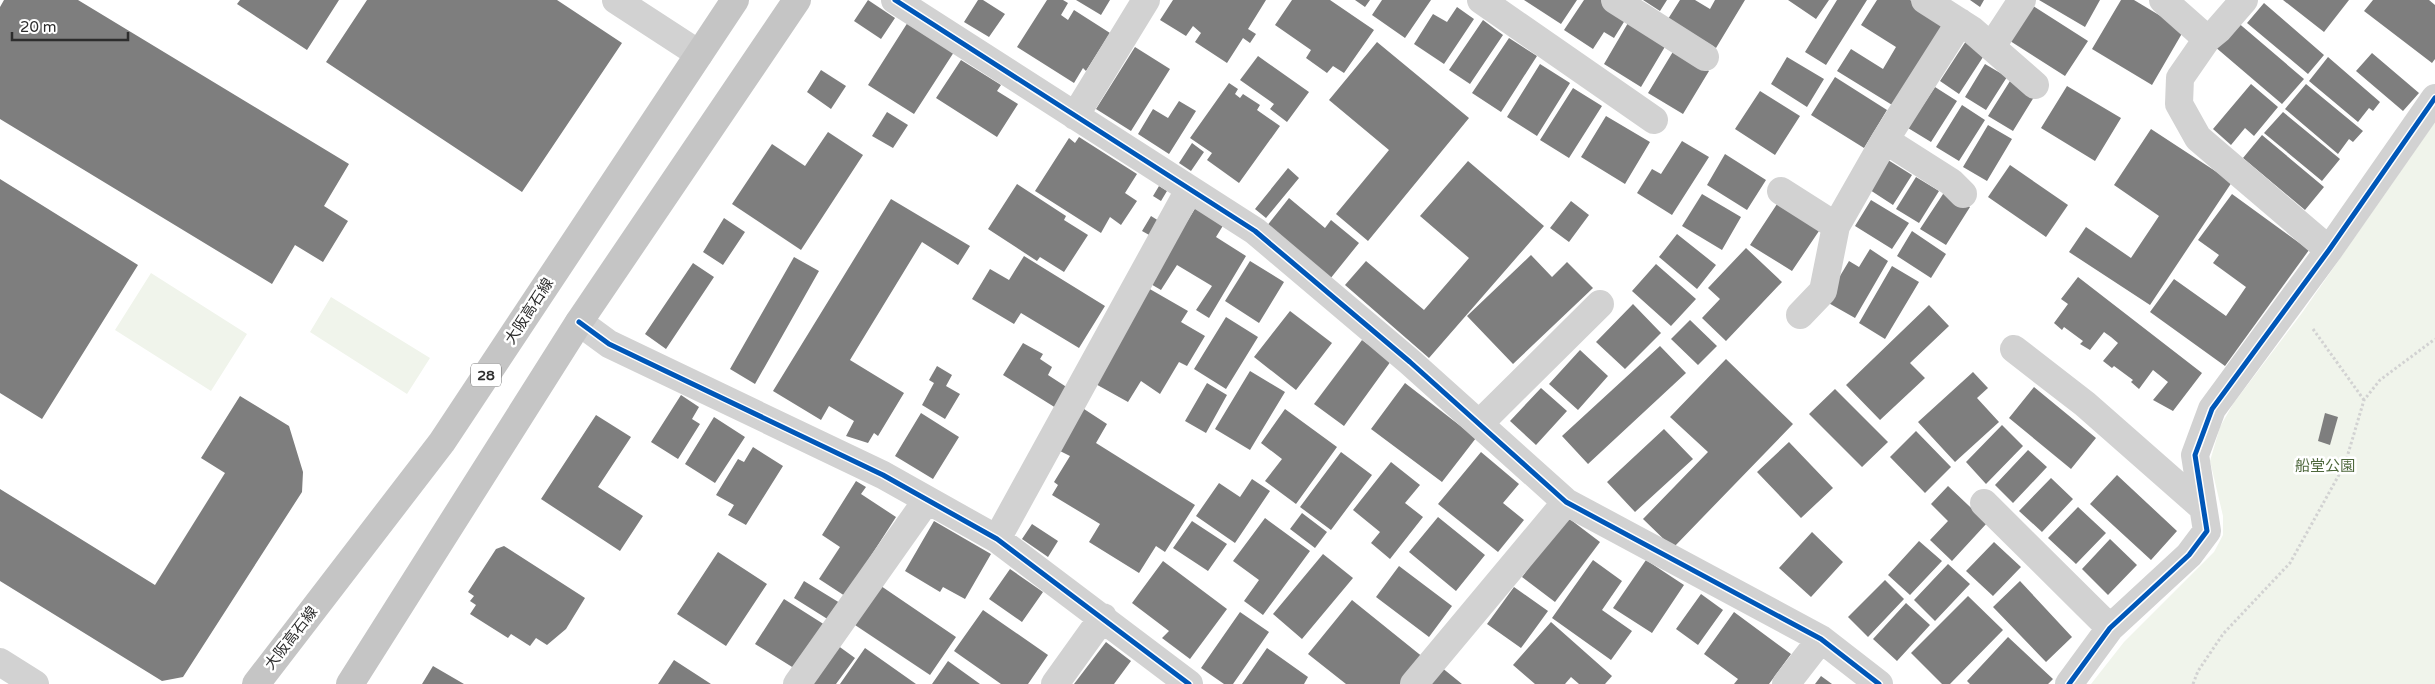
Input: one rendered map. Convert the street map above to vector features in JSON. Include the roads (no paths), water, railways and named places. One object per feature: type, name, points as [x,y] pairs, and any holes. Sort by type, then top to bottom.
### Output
[{"type":"main road","name":"大阪高石線","points":[[256,684],[442,442],[735,0]]},
{"type":"main road","points":[[350,684],[579,322],[797,0]]},
{"type":"street","points":[[616,0],[699,54]]},
{"type":"street","points":[[895,0],[1255,231],[1410,362],[1566,502],[1821,639],[1879,684]]},
{"type":"street","points":[[1076,116],[1146,0]]},
{"type":"street","points":[[1481,0],[1654,120]]},
{"type":"street","points":[[1614,0],[1705,57]]},
{"type":"street","points":[[1925,0],[1960,22],[1992,46],[2035,85]]},
{"type":"street","points":[[1992,46],[2022,0]]},
{"type":"street","points":[[2163,0],[2207,39]]},
{"type":"street","points":[[2244,0],[2218,30],[2207,39],[2180,78],[2179,104],[2198,138],[2329,250]]},
{"type":"street","points":[[1800,315],[1823,291],[1836,226],[1885,140],[1960,22]]},
{"type":"street","points":[[2069,684],[2110,628],[2189,555],[2207,531],[2201,506],[2194,455],[2212,408],[2329,250],[2435,98]]},
{"type":"street","points":[[1885,140],[1951,182],[1963,194]]},
{"type":"street","points":[[997,539],[1190,190]]},
{"type":"street","points":[[1781,191],[1836,226]]},
{"type":"street","points":[[1479,424],[1600,304]]},
{"type":"street","points":[[579,322],[609,344],[883,475],[997,539],[1103,617],[1189,684]]},
{"type":"street","points":[[2014,350],[2085,404],[2201,506]]},
{"type":"street","points":[[797,684],[927,500]]},
{"type":"street","points":[[1414,684],[1566,502]]},
{"type":"street","points":[[1984,503],[2110,628]]},
{"type":"street","points":[[1055,684],[1103,617]]},
{"type":"street","points":[[1786,684],[1821,639]]},
{"type":"street","points":[[0,662],[35,684]]},
{"type":"park label","name":"船堂公園","points":[[2325,466]]}]
